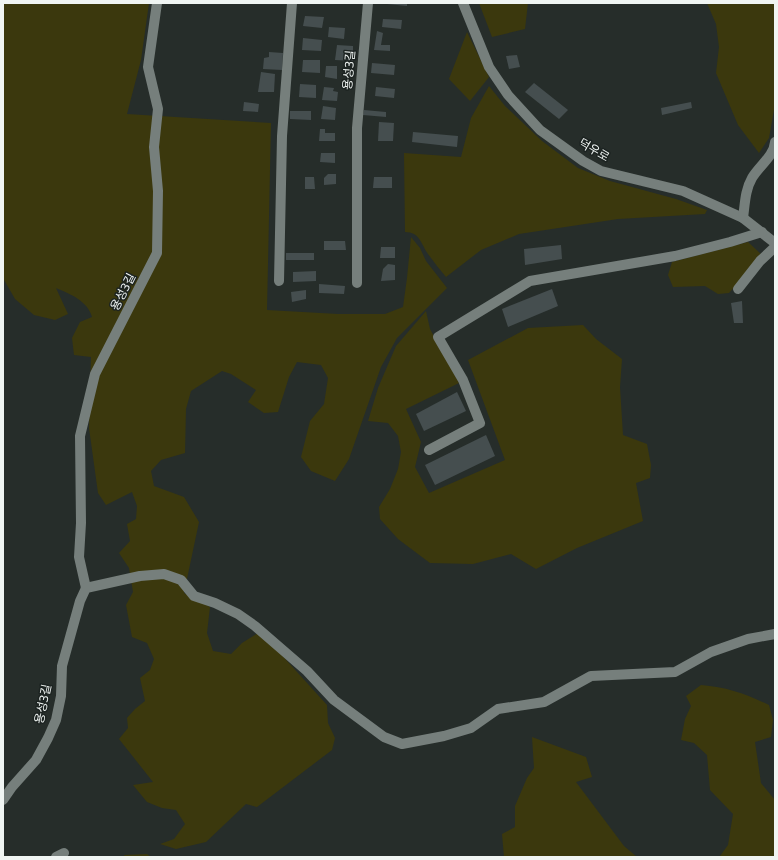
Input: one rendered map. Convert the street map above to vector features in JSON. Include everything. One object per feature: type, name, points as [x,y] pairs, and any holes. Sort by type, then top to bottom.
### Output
[{"type":"street","name":"용성3길","points":[[3,800],[12,787],[36,760],[56,720],[61,696],[62,666],[80,601],[86,588],[79,557],[81,522],[80,436],[94,374],[157,253],[158,191],[154,147],[158,109],[148,67],[157,3]]},
{"type":"street","points":[[279,281],[282,136],[292,3]]},
{"type":"street","name":"용성3길","points":[[357,283],[358,128],[368,3]]},
{"type":"street","name":"덕우로","points":[[463,3],[489,67],[508,95],[540,130],[583,161],[601,171],[683,191],[743,218],[775,243]]},
{"type":"street","points":[[743,218],[747,189],[774,149],[775,142]]},
{"type":"street","points":[[429,450],[480,424],[463,380],[438,337],[530,281],[675,256],[762,232]]},
{"type":"street","points":[[738,289],[760,261],[775,247]]},
{"type":"street","points":[[86,588],[140,576],[164,574],[181,580],[194,596],[215,603],[238,614],[255,626],[307,671],[334,700],[384,737],[402,744],[444,736],[471,728],[498,709],[544,702],[591,676],[676,672],[711,652],[748,639],[775,634]]},
{"type":"shaded area","points":[[3,3],[149,3],[141,60],[127,114],[271,123],[267,310],[338,314],[385,314],[403,307],[411,237],[420,248],[426,261],[447,288],[397,338],[381,367],[349,459],[335,481],[311,471],[301,457],[310,421],[324,404],[328,378],[321,365],[297,362],[289,377],[278,412],[264,413],[248,402],[256,390],[231,374],[222,371],[191,391],[186,409],[185,453],[161,460],[151,471],[154,486],[184,497],[199,522],[184,593],[210,607],[207,633],[213,651],[231,654],[242,643],[258,633],[278,651],[327,705],[328,723],[335,738],[332,750],[257,807],[246,804],[206,842],[176,849],[160,844],[174,839],[185,824],[176,810],[162,808],[147,802],[133,785],[153,782],[119,739],[128,728],[127,718],[145,701],[140,678],[150,670],[154,659],[147,643],[132,637],[126,605],[133,592],[129,568],[119,553],[130,541],[127,524],[136,519],[137,506],[132,492],[106,505],[98,493],[89,428],[91,357],[74,355],[72,338],[80,322],[92,317],[90,311],[83,302],[56,288],[68,314],[55,320],[34,315],[15,299],[3,278]]},
{"type":"shaded area","points":[[479,3],[528,3],[525,29],[492,37]]},
{"type":"shaded area","points":[[707,3],[775,3],[775,104],[769,138],[759,153],[738,125],[716,73],[719,47],[716,24]]},
{"type":"shaded area","points":[[467,32],[489,77],[470,101],[449,79]]},
{"type":"shaded area","points":[[489,86],[505,106],[542,141],[578,168],[610,181],[676,199],[707,210],[705,214],[618,219],[519,234],[481,250],[446,277],[428,254],[420,239],[414,234],[405,232],[404,153],[461,157],[471,118]]},
{"type":"shaded area","points":[[748,242],[762,255],[729,293],[718,294],[705,286],[673,287],[668,275],[672,262]]},
{"type":"shaded area","points":[[426,311],[430,329],[459,383],[406,409],[421,442],[415,467],[429,493],[505,460],[468,360],[528,328],[583,325],[596,339],[622,359],[620,387],[623,435],[647,444],[651,465],[650,478],[636,483],[643,521],[577,548],[536,569],[511,554],[473,564],[430,563],[398,539],[380,519],[379,507],[390,489],[398,469],[401,452],[398,436],[388,423],[368,421],[378,388],[396,346]]},
{"type":"shaded area","points":[[701,685],[719,687],[736,692],[769,705],[773,720],[771,737],[755,742],[761,783],[775,800],[775,857],[720,857],[728,845],[733,814],[710,790],[707,755],[694,743],[681,740],[685,719],[691,706],[686,696]]},
{"type":"shaded area","points":[[532,737],[586,757],[592,777],[576,782],[624,846],[637,857],[504,857],[502,834],[515,827],[515,806],[527,778],[534,768]]},
{"type":"shaded area","points":[[147,854],[151,857],[125,857],[124,855]]},
{"type":"building","points":[[407,3],[407,6],[387,4]]},
{"type":"building","points":[[305,16],[324,17],[322,28],[303,26]]},
{"type":"building","points":[[383,19],[402,20],[401,29],[382,27]]},
{"type":"building","points":[[329,27],[345,28],[344,39],[328,37]]},
{"type":"building","points":[[377,31],[383,33],[381,45],[390,45],[390,51],[374,50]]},
{"type":"building","points":[[303,38],[322,40],[321,51],[302,50]]},
{"type":"building","points":[[337,45],[353,46],[353,61],[335,60]]},
{"type":"building","points":[[269,52],[283,53],[282,70],[263,69],[264,58],[269,57]]},
{"type":"building","points":[[517,55],[520,67],[509,69],[506,56]]},
{"type":"building","points":[[303,60],[320,60],[320,73],[302,72]]},
{"type":"building","points":[[372,63],[395,65],[394,75],[371,73]]},
{"type":"building","points":[[326,66],[337,66],[337,79],[325,77]]},
{"type":"building","points":[[261,72],[275,74],[274,92],[258,92]]},
{"type":"building","points":[[534,83],[568,110],[559,119],[525,92]]},
{"type":"building","points":[[300,84],[316,85],[316,98],[299,97]]},
{"type":"building","points":[[324,87],[334,88],[333,91],[338,92],[337,101],[322,100]]},
{"type":"building","points":[[376,87],[395,89],[394,98],[375,96]]},
{"type":"building","points":[[244,102],[259,104],[258,112],[243,111]]},
{"type":"building","points":[[691,102],[692,108],[662,115],[661,108]]},
{"type":"building","points":[[323,106],[336,108],[335,120],[321,119]]},
{"type":"building","points":[[364,110],[386,112],[386,117],[363,115]]},
{"type":"building","points":[[290,111],[311,111],[311,120],[290,119]]},
{"type":"building","points":[[379,122],[394,123],[393,141],[378,141]]},
{"type":"building","points":[[320,129],[325,129],[325,133],[335,133],[335,141],[319,141]]},
{"type":"building","points":[[413,132],[458,136],[457,147],[412,142]]},
{"type":"building","points":[[321,153],[335,153],[335,163],[320,162]]},
{"type":"building","points":[[328,174],[336,174],[336,184],[324,185],[324,178]]},
{"type":"building","points":[[305,177],[314,177],[315,189],[305,189]]},
{"type":"building","points":[[374,177],[392,177],[392,188],[373,188]]},
{"type":"building","points":[[324,241],[345,241],[346,250],[324,250]]},
{"type":"building","points":[[561,245],[562,259],[525,265],[524,249]]},
{"type":"building","points":[[381,247],[395,247],[395,258],[380,258]]},
{"type":"building","points":[[286,253],[314,253],[314,260],[286,260]]},
{"type":"building","points":[[388,264],[395,265],[395,280],[381,281],[383,269]]},
{"type":"building","points":[[316,271],[316,281],[293,282],[293,272]]},
{"type":"building","points":[[319,284],[345,286],[344,294],[319,293]]},
{"type":"building","points":[[552,289],[558,306],[508,327],[502,309]]},
{"type":"building","points":[[306,290],[306,299],[292,302],[291,292]]},
{"type":"building","points":[[742,301],[743,323],[734,323],[731,303]]},
{"type":"building","points":[[457,392],[466,411],[424,431],[416,414]]},
{"type":"building","points":[[486,435],[495,456],[435,485],[425,465]]}]
